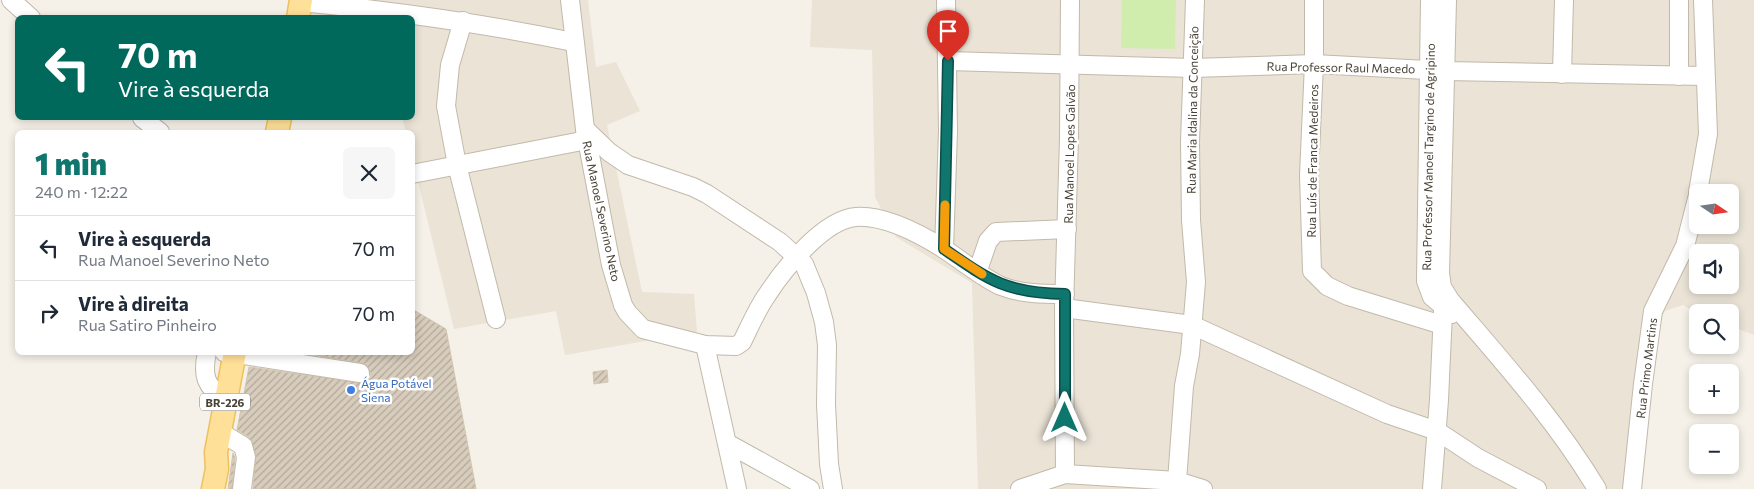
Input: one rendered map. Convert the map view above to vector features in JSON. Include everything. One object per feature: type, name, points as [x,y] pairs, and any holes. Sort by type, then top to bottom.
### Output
[{"type":"main road","name":"BR-226","points":[[213,489],[231,355]]},
{"type":"main road","name":"BR-226","points":[[205,489],[218,442]]},
{"type":"street","points":[[11,0],[28,15]]},
{"type":"street","name":"Rua Manoel Severino Neto","points":[[570,0],[573,42],[586,134],[611,265],[627,312],[643,329],[705,345],[728,348],[736,346],[742,342],[766,296],[797,257],[837,222],[856,217],[881,220],[944,249],[992,281],[1013,289],[1065,301],[1192,325],[1387,414],[1437,431],[1478,458],[1536,489]]},
{"type":"street","points":[[944,249],[948,61],[946,0]]},
{"type":"street","name":"Rua Manoel Lopes Galvão","points":[[1066,474],[1065,301],[1070,0]]},
{"type":"street","name":"Rua Maria Idalina da Conceição","points":[[1177,482],[1184,386],[1190,354],[1196,282],[1190,142],[1195,0]]},
{"type":"street","name":"Rua Luís de Franca Medeiros","points":[[1314,0],[1314,64],[1309,175],[1312,270],[1328,286],[1348,296],[1445,311]]},
{"type":"street","name":"Rua Professor Manoel Targino de Agripino","points":[[1430,0],[1438,70]]},
{"type":"street","name":"Rua Professor Manoel Targino de Agripino","points":[[1445,311],[1428,291],[1426,281],[1438,70],[1447,0]]},
{"type":"street","points":[[1562,74],[1564,0]]},
{"type":"street","points":[[1679,0],[1679,76]]},
{"type":"street","name":"Rua Primo Martins","points":[[1700,184],[1708,134],[1702,0]]},
{"type":"street","points":[[300,6],[404,12],[463,20],[573,42]]},
{"type":"street","points":[[463,20],[450,66],[446,91],[449,126],[496,319]]},
{"type":"street","name":"Rua Professor Raul Macedo","points":[[948,61],[1192,68],[1314,64],[1562,74],[1704,76]]},
{"type":"street","points":[[145,120],[157,130]]},
{"type":"street","points":[[415,173],[586,134],[622,161],[639,170],[693,187],[707,194],[780,242],[804,264],[824,322],[827,345],[828,464],[833,489]]},
{"type":"street","points":[[978,270],[988,241],[996,232],[1067,229]]},
{"type":"street","name":"Rua Primo Martins","points":[[1632,489],[1642,384],[1654,311],[1685,246],[1689,230]]},
{"type":"street","points":[[1432,489],[1445,311],[1473,327],[1546,412],[1578,457],[1597,489]]},
{"type":"street","points":[[705,345],[737,489]]},
{"type":"street","points":[[207,355],[204,371],[206,382],[217,395],[226,400]]},
{"type":"street","points":[[238,355],[360,372]]},
{"type":"street","points":[[218,442],[242,446],[246,457],[242,489]]},
{"type":"street","points":[[726,443],[810,489]]},
{"type":"street","points":[[1020,489],[1066,474],[1177,482],[1203,489]]},
{"type":"shaded area","points":[[314,0],[588,0],[596,67],[616,62],[640,111],[607,125],[642,292],[694,294],[697,332],[565,355],[556,311],[454,329],[415,169],[415,130],[405,130],[403,120],[415,120],[415,15],[312,15]]},
{"type":"shaded area","points":[[812,0],[1754,0],[1754,335],[1739,329],[1739,304],[1689,304],[1689,308],[1683,305],[1665,311],[1658,325],[1641,489],[978,489],[972,283],[896,237],[875,197],[872,50],[810,47]]},
{"type":"green space","points":[[1122,0],[1176,0],[1175,49],[1121,48]]},
{"type":"building","points":[[415,311],[446,329],[476,489],[253,489],[256,454],[249,437],[237,430],[249,367],[363,383],[371,374],[366,364],[314,355],[415,355]]},
{"type":"building","points":[[607,370],[608,382],[594,384],[593,372]]},
{"type":"building","points":[[233,453],[235,458],[232,489],[228,489]]},
{"type":"slow traffic","points":[[945,205],[944,249],[982,274]]},
{"type":"place","name":"Água Potável Siena","points":[[351,390]]},
{"type":"route","points":[[948,61],[944,249],[1001,286],[1027,292],[1065,294],[1065,418]]}]
